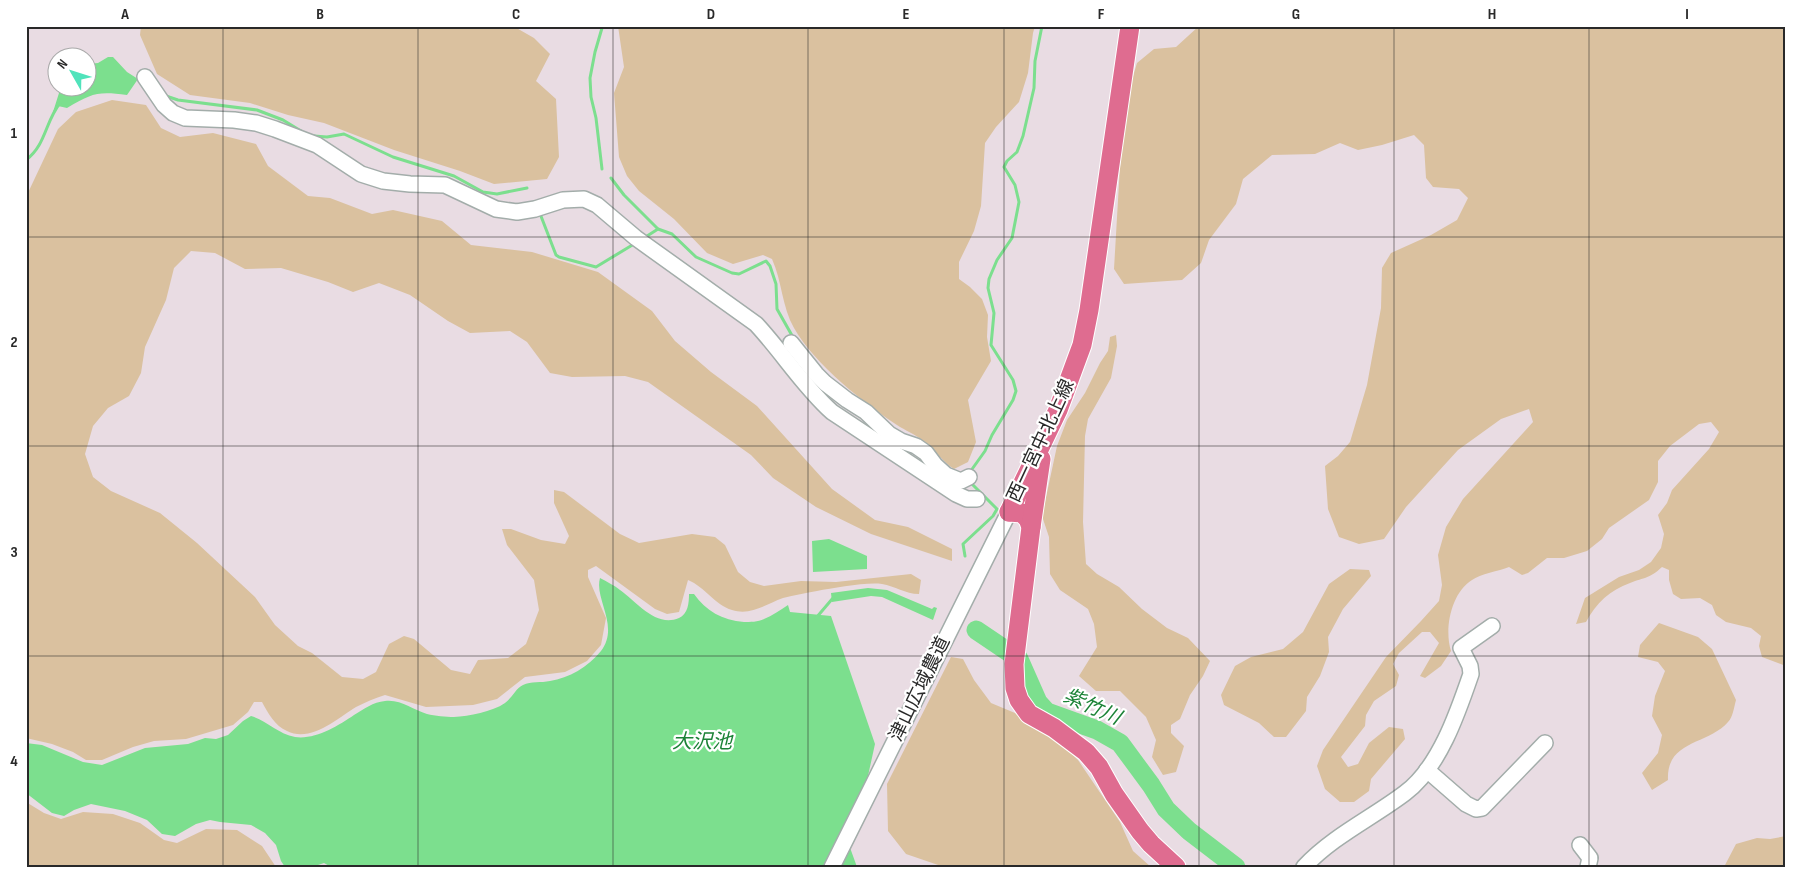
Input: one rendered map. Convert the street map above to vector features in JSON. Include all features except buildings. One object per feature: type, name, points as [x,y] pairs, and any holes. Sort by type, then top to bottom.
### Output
[{"type":"main road","name":"西一宮中北上線","points":[[1130,26],[1089,310],[1082,345],[1058,410],[1009,512],[1022,513],[1028,519],[1030,527],[1015,658],[1015,688],[1023,707],[1037,720],[1054,728],[1090,756],[1140,831],[1176,867]]},
{"type":"main road","points":[[1030,527],[1042,445]]},
{"type":"street","points":[[145,77],[164,105],[173,113],[185,118],[234,120],[275,128],[317,145],[362,174],[383,181],[444,185],[496,209],[517,212],[563,200],[584,199],[597,205],[636,238],[756,324],[818,400],[832,412],[956,494],[967,499],[977,499]]},
{"type":"street","points":[[791,343],[811,369],[826,383],[866,412],[889,434],[901,441],[916,446],[926,453],[946,475],[961,481],[969,476]]},
{"type":"street","name":"津山広域農道","points":[[832,867],[1009,512]]},
{"type":"street","points":[[1304,867],[1315,855],[1332,842],[1406,792],[1426,770],[1446,738],[1471,674],[1470,666],[1462,648],[1492,626]]},
{"type":"street","points":[[1426,770],[1466,804],[1476,809],[1482,808],[1545,743]]},
{"type":"street","points":[[1580,845],[1590,858],[1588,867]]},
{"type":"shaded area","points":[[141,26],[513,26],[534,38],[550,54],[536,81],[556,99],[559,157],[547,179],[494,184],[394,150],[324,123],[288,115],[250,103],[190,95],[157,74],[140,35]]},
{"type":"shaded area","points":[[618,26],[1035,26],[1028,73],[1019,102],[996,127],[985,143],[981,206],[974,231],[959,262],[959,279],[982,299],[988,315],[987,337],[991,361],[968,400],[976,442],[968,462],[954,469],[930,446],[872,407],[842,383],[814,356],[790,320],[772,259],[763,255],[733,264],[707,253],[674,219],[639,191],[627,176],[619,157],[614,93],[624,67]]},
{"type":"shaded area","points":[[1199,26],[1786,26],[1786,666],[1762,657],[1759,646],[1761,636],[1751,628],[1726,622],[1716,615],[1712,605],[1700,598],[1681,599],[1673,594],[1669,580],[1669,570],[1662,567],[1650,576],[1610,593],[1594,609],[1586,622],[1576,624],[1585,598],[1619,577],[1639,570],[1651,562],[1661,548],[1664,534],[1658,515],[1667,503],[1672,490],[1709,449],[1719,432],[1711,422],[1699,424],[1670,446],[1658,461],[1658,482],[1649,500],[1609,528],[1602,539],[1587,551],[1564,558],[1547,558],[1528,573],[1522,575],[1509,567],[1480,576],[1465,586],[1454,602],[1451,612],[1448,632],[1451,651],[1441,666],[1425,678],[1420,676],[1439,643],[1430,632],[1422,632],[1399,653],[1393,664],[1399,675],[1396,686],[1374,701],[1366,715],[1365,726],[1341,757],[1348,767],[1358,764],[1369,743],[1389,727],[1403,729],[1405,739],[1371,779],[1369,791],[1354,802],[1340,802],[1325,789],[1317,766],[1323,750],[1386,657],[1439,601],[1442,585],[1438,555],[1446,527],[1463,499],[1533,422],[1529,409],[1501,419],[1458,450],[1406,507],[1384,539],[1359,544],[1339,537],[1328,509],[1325,466],[1338,456],[1350,442],[1367,385],[1381,308],[1382,268],[1391,253],[1431,235],[1457,220],[1468,198],[1459,189],[1433,187],[1426,178],[1424,145],[1414,135],[1358,150],[1340,143],[1315,154],[1272,155],[1243,179],[1236,204],[1209,240],[1201,263],[1182,280],[1124,284],[1114,269],[1120,166],[1128,93],[1137,63],[1154,49],[1176,47]]},
{"type":"shaded area","points":[[112,100],[146,105],[161,128],[180,137],[213,133],[256,144],[268,166],[308,196],[330,198],[372,214],[393,210],[442,221],[471,245],[532,252],[598,272],[652,311],[675,341],[711,372],[757,406],[832,489],[875,520],[908,527],[952,549],[952,561],[871,534],[816,507],[773,478],[751,455],[648,382],[625,376],[572,377],[550,373],[527,342],[510,331],[470,333],[448,321],[410,295],[379,283],[353,292],[328,282],[281,268],[245,269],[215,253],[191,251],[174,268],[166,300],[145,347],[141,373],[129,396],[108,408],[93,426],[85,454],[93,477],[111,491],[160,513],[197,543],[255,597],[275,625],[298,646],[312,653],[342,677],[363,679],[376,672],[389,644],[404,636],[414,639],[451,670],[470,674],[478,660],[508,658],[526,644],[539,610],[534,580],[507,545],[502,529],[511,529],[541,540],[565,544],[569,536],[554,503],[554,490],[564,492],[620,534],[639,543],[692,534],[715,537],[725,545],[738,572],[750,582],[764,586],[801,581],[836,582],[911,574],[921,580],[919,594],[909,593],[882,584],[859,585],[791,596],[746,612],[726,608],[688,580],[679,612],[667,614],[655,609],[596,566],[588,570],[588,577],[606,618],[601,645],[587,661],[565,672],[525,677],[497,699],[473,705],[426,707],[385,695],[356,707],[324,728],[305,734],[296,734],[283,729],[272,719],[262,702],[254,702],[248,712],[233,725],[186,739],[154,741],[133,747],[102,760],[86,760],[73,752],[52,744],[26,738],[26,197],[58,129],[76,112]]},
{"type":"shaded area","points":[[1116,335],[1117,346],[1111,378],[1088,419],[1085,436],[1083,522],[1086,564],[1097,574],[1119,587],[1142,609],[1167,628],[1188,638],[1210,661],[1203,676],[1190,695],[1180,719],[1171,725],[1171,733],[1184,746],[1176,772],[1163,775],[1152,757],[1156,740],[1146,717],[1120,691],[1096,691],[1079,676],[1097,647],[1094,624],[1088,609],[1060,590],[1050,574],[1049,537],[1042,516],[1057,446],[1067,420],[1085,393],[1108,351],[1110,337]]},
{"type":"shaded area","points":[[1350,569],[1369,570],[1371,576],[1343,609],[1328,637],[1329,652],[1320,676],[1307,697],[1306,711],[1286,737],[1274,737],[1259,723],[1224,705],[1221,695],[1235,666],[1251,657],[1283,649],[1303,632],[1329,584]]},
{"type":"shaded area","points":[[1659,623],[1698,637],[1712,649],[1736,700],[1730,720],[1720,729],[1681,750],[1674,757],[1669,767],[1668,780],[1652,790],[1642,773],[1658,753],[1662,735],[1652,716],[1655,696],[1665,671],[1658,662],[1638,657],[1640,645]]},
{"type":"shaded area","points":[[951,657],[963,659],[974,680],[991,703],[1015,713],[1059,741],[1078,760],[1120,822],[1133,851],[1151,867],[944,867],[906,854],[888,831],[887,784]]},
{"type":"shaded area","points":[[26,802],[44,813],[61,819],[83,812],[113,814],[140,823],[164,840],[177,843],[206,829],[237,830],[262,846],[276,867],[26,867]]},
{"type":"shaded area","points":[[1786,836],[1786,867],[1724,867],[1736,844],[1757,838],[1770,839]]},
{"type":"water","points":[[108,57],[113,57],[127,72],[138,79],[127,95],[98,94],[98,63]]},
{"type":"water","points":[[57,98],[85,98],[67,108],[58,106],[53,112]]},
{"type":"water","points":[[829,539],[867,556],[867,569],[813,572],[812,541]]},
{"type":"water","name":"大沢池","points":[[600,578],[618,588],[647,612],[662,620],[671,620],[682,616],[687,608],[689,594],[694,594],[715,614],[736,621],[762,620],[788,605],[790,612],[831,616],[875,744],[866,785],[844,831],[857,867],[331,867],[324,863],[312,867],[285,867],[276,845],[265,833],[251,825],[210,820],[196,824],[175,836],[162,834],[147,820],[125,811],[91,804],[64,816],[52,813],[26,793],[26,743],[42,745],[83,762],[102,765],[145,748],[188,744],[205,738],[216,739],[228,735],[251,716],[283,733],[295,737],[303,737],[326,731],[369,706],[381,702],[402,703],[427,714],[448,717],[473,715],[494,709],[505,703],[523,685],[557,680],[571,674],[584,667],[601,651],[606,642],[608,632],[600,595]]},
{"type":"water","points":[[868,588],[887,590],[932,609],[934,607],[937,608],[933,620],[882,597],[871,596],[832,602],[831,593]]},
{"type":"waterway","points":[[970,472],[985,451],[1016,391],[1013,380],[991,345],[994,313],[988,288],[989,279],[997,260],[1012,238],[1019,202],[1015,185],[1004,167],[1007,161],[1017,152],[1023,136],[1034,88],[1035,61],[1042,26]]},
{"type":"waterway","points":[[602,28],[590,78],[602,169]]},
{"type":"waterway","points":[[163,95],[178,100],[257,110],[283,120],[301,131]]},
{"type":"waterway","points":[[26,160],[38,147],[60,103]]},
{"type":"waterway","points":[[314,136],[327,137],[344,134],[393,157],[454,176],[483,192],[497,194],[527,188]]},
{"type":"waterway","points":[[611,178],[624,195],[658,229],[672,234],[696,257],[732,273],[739,274],[766,261],[770,266],[776,284],[777,309],[794,339]]},
{"type":"waterway","points":[[539,211],[556,255],[559,257],[596,267],[634,244]]},
{"type":"waterway","points":[[644,238],[658,229]]},
{"type":"waterway","points":[[965,556],[963,544],[993,516],[997,509],[970,482]]},
{"type":"waterway","points":[[816,618],[833,598]]},
{"type":"waterway","name":"紫竹川","points":[[976,630],[1019,659],[1038,702],[1047,712],[1097,730],[1120,743],[1166,809],[1189,831],[1236,867]]}]
